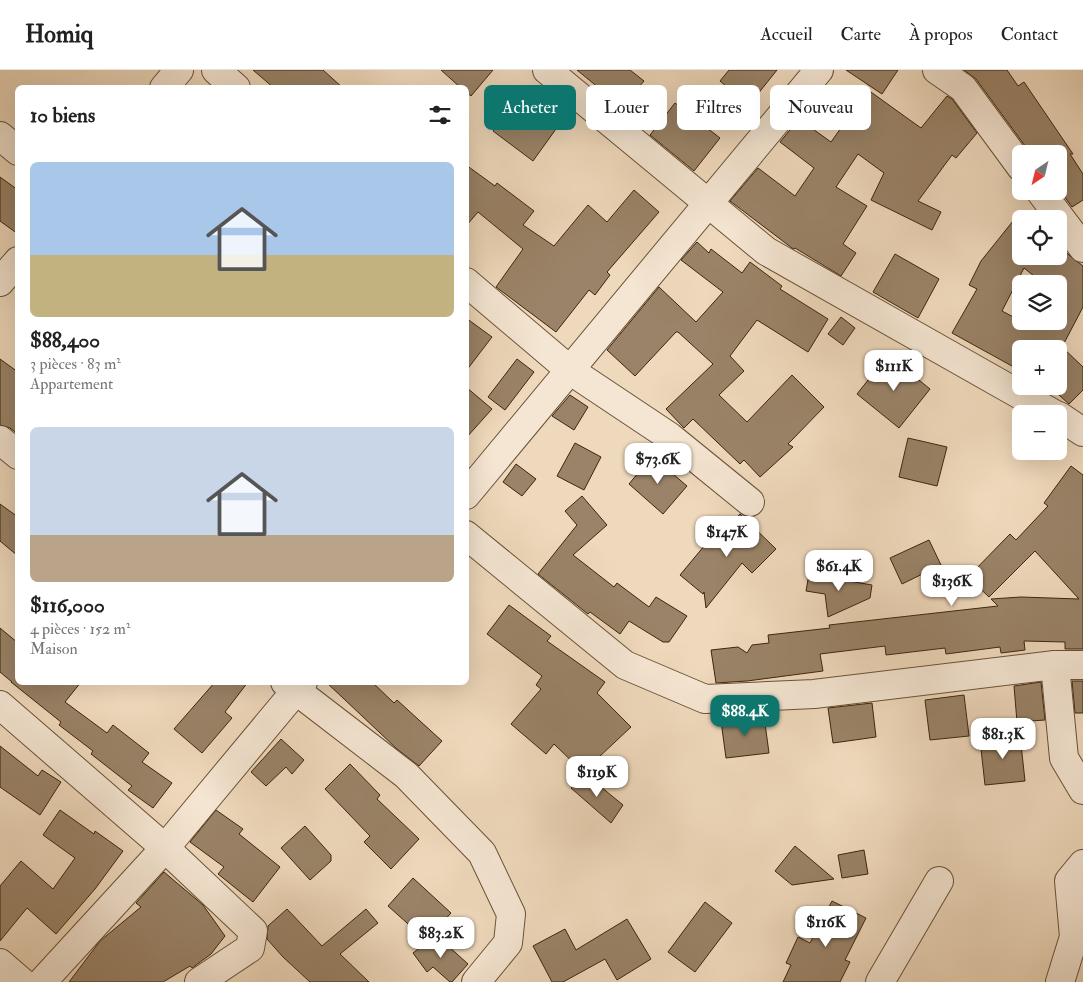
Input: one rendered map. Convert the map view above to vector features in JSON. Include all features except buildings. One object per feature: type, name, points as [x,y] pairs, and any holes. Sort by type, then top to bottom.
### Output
[{"type":"street","points":[[166,85],[179,70]]},
{"type":"street","points":[[216,70],[233,85]]},
{"type":"street","points":[[547,70],[766,251],[1070,420]]},
{"type":"street","points":[[469,491],[820,70]]},
{"type":"street","points":[[937,70],[963,88],[1012,155]]},
{"type":"street","points":[[0,136],[15,148]]},
{"type":"street","points":[[1047,200],[1083,248]]},
{"type":"street","points":[[0,282],[15,264]]},
{"type":"street","points":[[469,285],[571,371],[670,437],[750,502]]},
{"type":"street","points":[[0,440],[15,452]]},
{"type":"street","points":[[469,537],[625,665],[705,699],[814,694],[1055,665],[1083,665]]},
{"type":"street","points":[[1055,665],[1064,758],[1083,790]]},
{"type":"street","points":[[42,982],[164,848],[295,685],[406,775],[482,853],[511,914],[508,943],[476,982]]},
{"type":"street","points":[[0,705],[164,848],[253,931],[250,948],[199,982]]},
{"type":"street","points":[[1060,982],[1074,936],[1070,881],[1083,864]]},
{"type":"street","points":[[880,982],[939,881]]},
{"type":"street","points":[[0,963],[22,982]]}]
